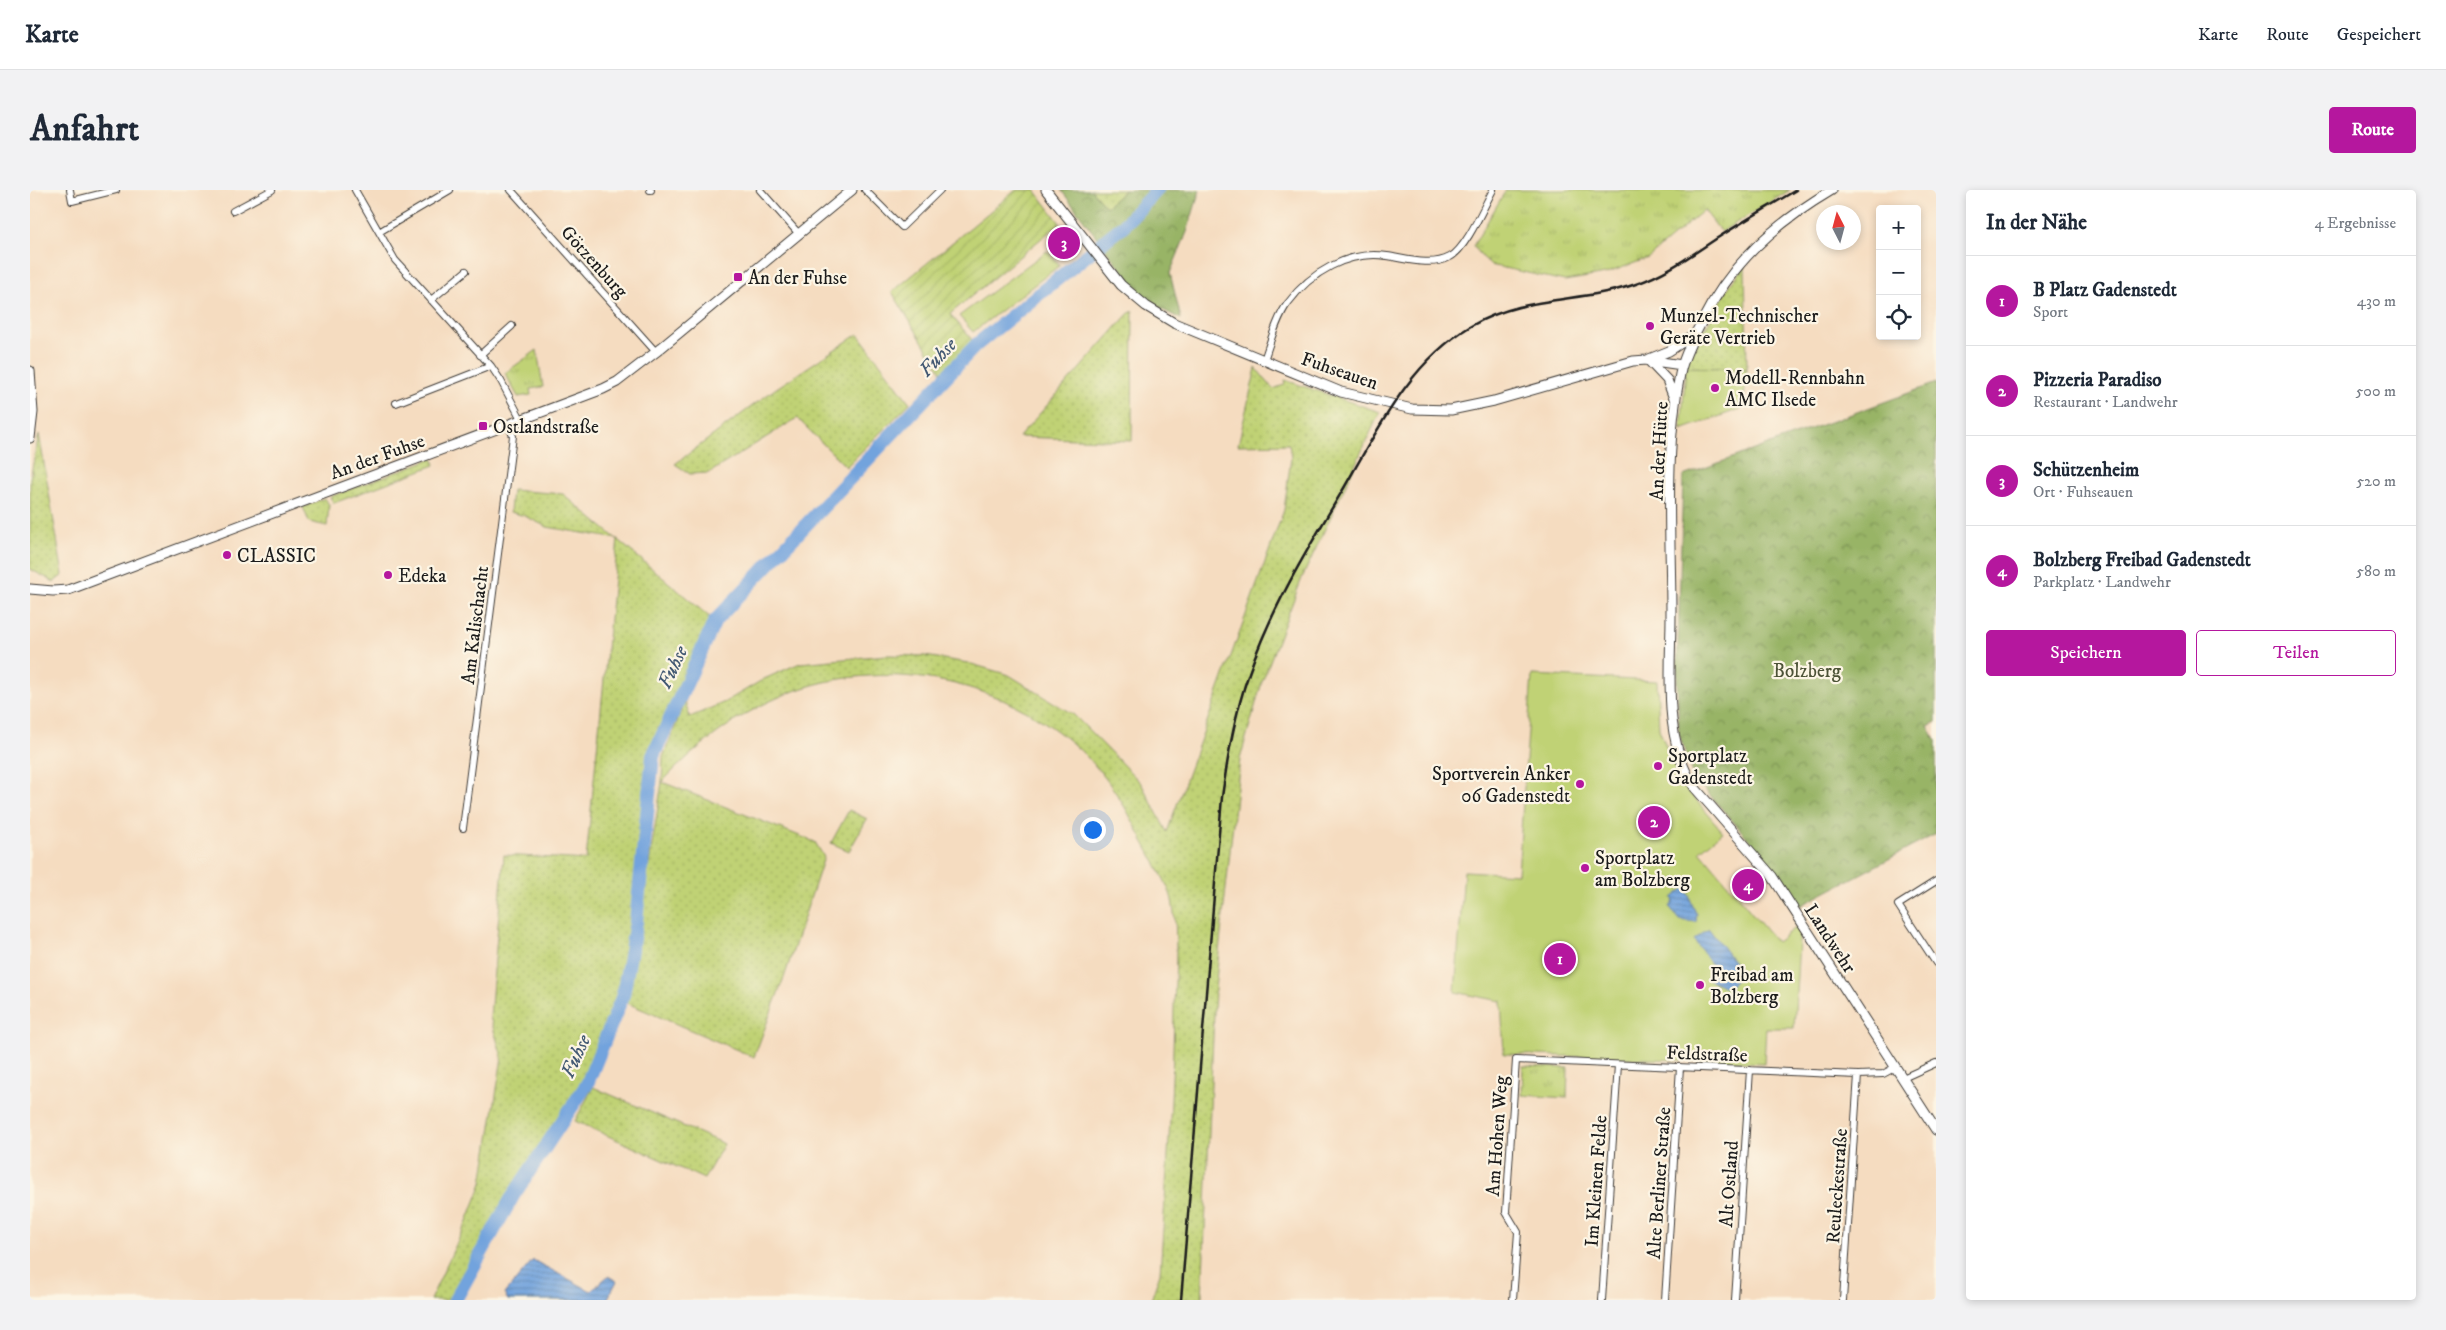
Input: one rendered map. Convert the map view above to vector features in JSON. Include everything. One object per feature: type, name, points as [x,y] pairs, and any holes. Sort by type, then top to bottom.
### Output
[{"type":"street","points":[[70,190],[72,201],[116,190]]},
{"type":"street","points":[[233,211],[272,190]]},
{"type":"street","points":[[355,190],[395,260],[491,366],[522,421]]},
{"type":"street","points":[[379,232],[450,190]]},
{"type":"street","name":"Götzenburg","points":[[511,190],[656,352]]},
{"type":"street","points":[[760,190],[800,234]]},
{"type":"street","name":"An der Fuhse","points":[[30,589],[68,590],[509,426],[603,389],[617,382],[656,352],[852,190]]},
{"type":"street","points":[[865,190],[902,227],[940,190]]},
{"type":"street","name":"Fuhseauen","points":[[1046,190],[1132,297],[1174,323],[1341,392],[1412,409],[1434,410],[1473,407],[1632,361],[1647,360],[1682,365]]},
{"type":"street","points":[[1264,360],[1286,304],[1307,282],[1321,272],[1356,256],[1384,255],[1437,262],[1452,256],[1461,246],[1494,190]]},
{"type":"street","name":"An der Hütte","points":[[1685,774],[1674,734],[1671,684],[1670,484],[1676,403],[1682,365],[1695,334],[1722,284],[1742,260],[1798,210],[1832,190]]},
{"type":"street","points":[[431,300],[466,271]]},
{"type":"street","points":[[480,354],[512,326]]},
{"type":"street","points":[[1676,403],[1667,380],[1647,360],[1669,351],[1695,334]]},
{"type":"street","points":[[396,403],[491,366]]},
{"type":"street","points":[[30,371],[32,412],[30,438]]},
{"type":"street","name":"Am Kalischacht","points":[[464,828],[512,436],[509,426]]},
{"type":"street","name":"Landwehr","points":[[1685,774],[1772,876],[1936,1130]]},
{"type":"street","points":[[1936,881],[1898,905],[1936,962]]},
{"type":"street","name":"Feldstraße","points":[[1516,1060],[1858,1074],[1883,1074],[1896,1067]]},
{"type":"street","name":"Am Hohen Weg","points":[[1513,1300],[1518,1232],[1506,1212],[1516,1060]]},
{"type":"street","points":[[1903,1078],[1936,1063]]},
{"type":"street","name":"Im Kleinen Felde","points":[[1602,1300],[1618,1065]]},
{"type":"street","name":"Alte Berliner Straße","points":[[1665,1300],[1680,1067]]},
{"type":"street","name":"Alt Ostland","points":[[1736,1300],[1750,1070]]},
{"type":"street","name":"Reuleckestraße","points":[[1843,1300],[1858,1074]]},
{"type":"green space","points":[[1016,190],[1035,190],[1060,223],[950,314],[973,341],[941,372],[892,292]]},
{"type":"green space","points":[[1061,190],[1091,190],[1106,207],[1125,190],[1200,190],[1187,232],[1170,273],[1181,319],[1151,304],[1138,292]]},
{"type":"green space","points":[[1091,190],[1125,190],[1106,207]]},
{"type":"green space","points":[[1506,190],[1790,190],[1721,232],[1704,210],[1648,258],[1605,274],[1565,281],[1490,265],[1473,246]]},
{"type":"green space","points":[[1047,251],[1060,265],[973,332],[959,316]]},
{"type":"green space","points":[[1745,266],[1747,369],[1686,367],[1689,357],[1730,285]]},
{"type":"green space","points":[[1133,311],[1132,441],[1019,437],[1128,314]]},
{"type":"green space","points":[[858,334],[910,403],[846,467],[797,418],[709,473],[690,474],[675,464],[775,389]]},
{"type":"green space","points":[[537,350],[543,387],[530,389],[531,395],[518,397],[505,373]]},
{"type":"green space","name":"Modell-Rennbahn AMC Ilsede","points":[[1686,367],[1747,369],[1743,408],[1681,430]]},
{"type":"green space","points":[[1256,368],[1273,389],[1284,385],[1285,380],[1380,412],[1302,578],[1262,682],[1240,759],[1215,989],[1202,1300],[1151,1300],[1160,1273],[1171,1107],[1176,954],[1172,900],[1162,876],[1127,811],[1108,782],[1086,756],[1058,731],[1026,711],[991,695],[955,684],[917,677],[880,676],[842,679],[806,687],[766,703],[710,738],[662,782],[663,757],[685,702],[690,717],[725,702],[764,679],[800,663],[887,655],[925,656],[968,663],[1009,675],[1074,715],[1141,783],[1167,832],[1284,510],[1291,458],[1289,444],[1238,445]]},
{"type":"green space","name":"Bolzberg","points":[[1936,383],[1936,722],[1928,726],[1936,740],[1936,834],[1800,906],[1759,851],[1693,776],[1679,734],[1677,680],[1683,476]]},
{"type":"green space","points":[[39,434],[63,575],[54,582],[30,569],[30,479]]},
{"type":"green space","points":[[433,458],[435,465],[334,503],[330,497]]},
{"type":"green space","points":[[512,490],[563,494],[616,539],[547,527],[525,516],[510,512]]},
{"type":"green space","points":[[325,498],[329,505],[327,526],[309,522],[303,507]]},
{"type":"green space","points":[[618,540],[712,619],[651,754],[632,921],[620,989],[582,1086],[502,1204],[449,1300],[430,1300],[468,1219],[482,1183],[502,1057],[490,1017],[504,855],[586,860]]},
{"type":"green space","name":"Sportplatz am Bolzberg","points":[[1532,675],[1657,681],[1659,729],[1681,782],[1723,832],[1700,851],[1776,942],[1800,924],[1794,1028],[1766,1028],[1764,1063],[1504,1054],[1501,1001],[1455,992],[1464,871],[1518,874]]},
{"type":"green space","points":[[662,782],[815,842],[824,857],[786,972],[754,1057],[627,1003]]},
{"type":"green space","points":[[849,810],[867,819],[849,851],[831,843]]},
{"type":"green space","points":[[1523,1066],[1568,1068],[1567,1098],[1522,1095]]},
{"type":"green space","points":[[593,1087],[724,1144],[704,1179],[575,1121]]},
{"type":"water","points":[[1685,888],[1697,914],[1696,922],[1679,920],[1670,907],[1674,901],[1672,898]]},
{"type":"water","points":[[1709,929],[1743,974],[1727,988],[1706,978],[1712,965],[1694,940]]},
{"type":"water","points":[[533,1260],[591,1291],[608,1276],[617,1281],[607,1300],[508,1300],[504,1294]]},
{"type":"waterway","name":"Fuhse","points":[[455,1300],[513,1196],[587,1084],[623,995],[636,922],[653,756],[715,621],[976,345],[1124,225],[1157,190]]},
{"type":"railway","points":[[1181,1300],[1222,797],[1227,766],[1236,719],[1249,673],[1268,625],[1304,556],[1397,398],[1430,358],[1449,341],[1471,326],[1511,309],[1615,290],[1647,280],[1679,263],[1796,190]]},
{"type":"place","name":"Schützenheim","points":[[1064,243]]},
{"type":"place","name":"An der Fuhse","points":[[738,277]]},
{"type":"place","name":"Munzel-Technischer Geräte Vertrieb","points":[[1650,326]]},
{"type":"place","name":"Modell-Rennbahn AMC Ilsede","points":[[1715,388]]},
{"type":"place","name":"Ostlandstraße","points":[[483,426]]},
{"type":"place","name":"CLASSIC","points":[[227,555]]},
{"type":"place","name":"Edeka","points":[[388,575]]},
{"type":"place","name":"Sportplatz Gadenstedt","points":[[1658,766]]},
{"type":"place","name":"Sportverein Anker 06 Gadenstedt","points":[[1580,784]]},
{"type":"place","name":"Pizzeria Paradiso","points":[[1654,822]]},
{"type":"place","name":"Sportplatz am Bolzberg","points":[[1585,868]]},
{"type":"place","name":"Bolzberg Freibad Gadenstedt","points":[[1748,885]]},
{"type":"place","name":"B Platz Gadenstedt","points":[[1560,959]]},
{"type":"place","name":"Freibad am Bolzberg","points":[[1700,985]]}]
